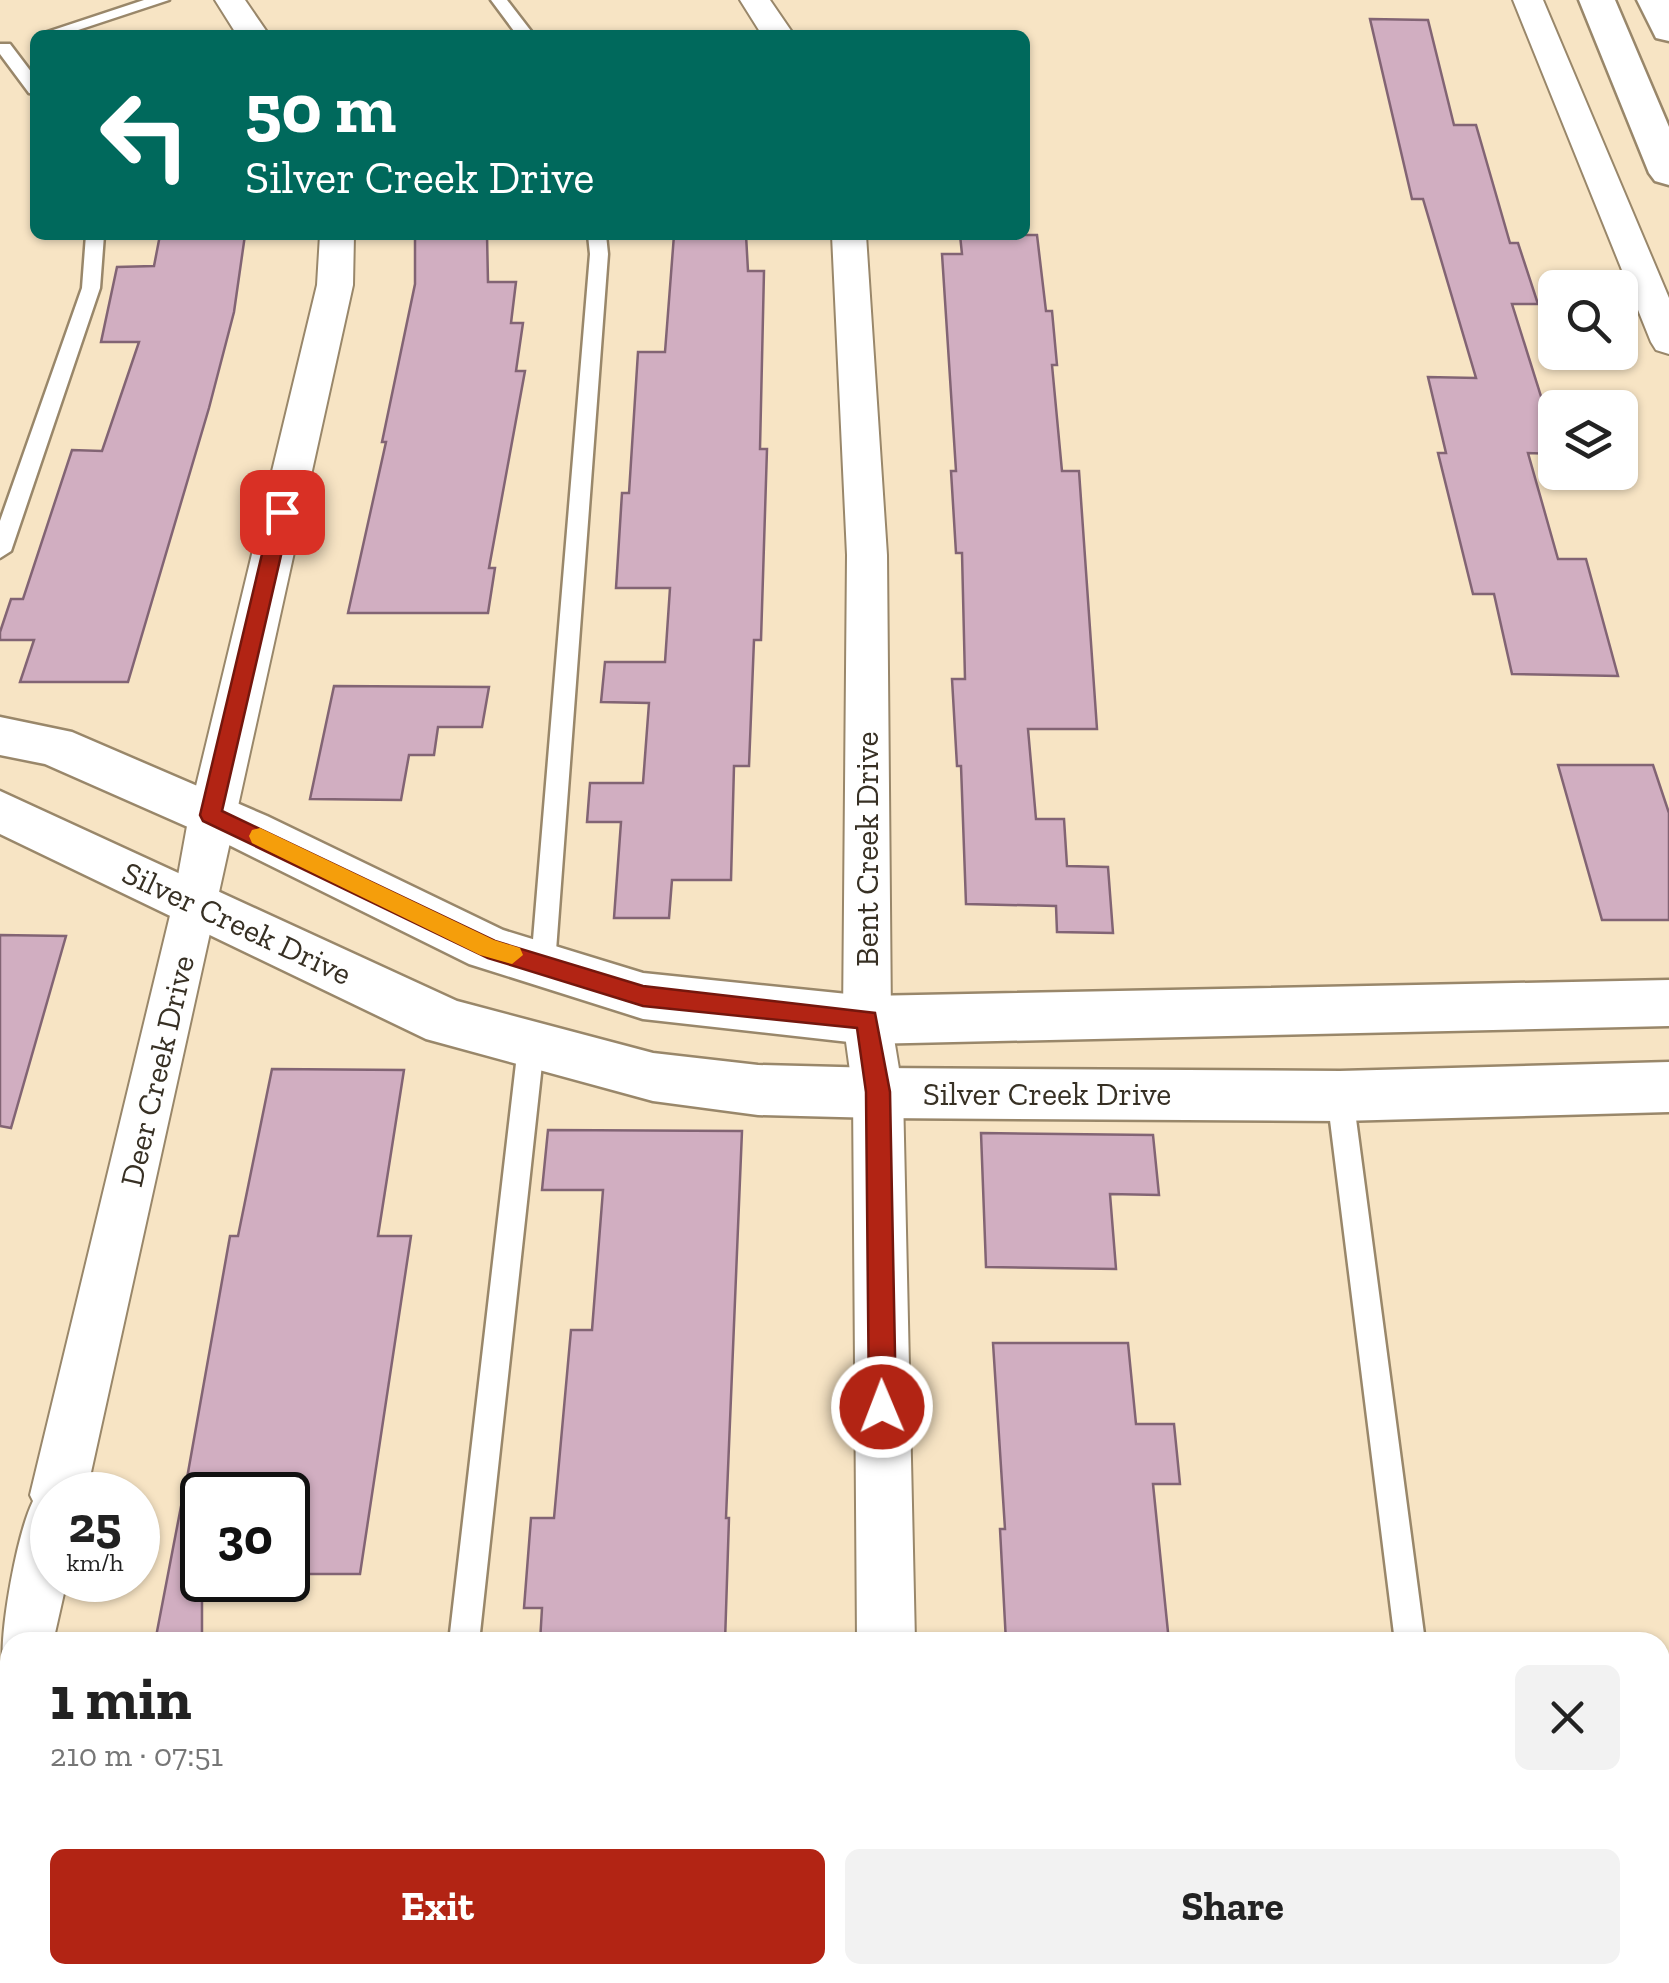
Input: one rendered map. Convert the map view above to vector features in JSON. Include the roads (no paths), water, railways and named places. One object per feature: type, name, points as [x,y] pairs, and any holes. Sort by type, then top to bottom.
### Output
[{"type":"street","points":[[230,0],[250,30]]},
{"type":"street","points":[[756,0],[775,30]]},
{"type":"street","points":[[1528,0],[1654,261],[1669,342]]},
{"type":"street","points":[[1597,0],[1669,173]]},
{"type":"street","points":[[1655,0],[1669,30]]},
{"type":"street","name":"Deer Creek Drive","points":[[63,1472],[335,285],[337,240]]},
{"type":"street","name":"Bent Creek Drive","points":[[849,240],[867,554],[867,1020],[878,1092],[886,1632]]},
{"type":"street","points":[[0,736],[54,746],[211,815],[488,948],[643,996],[867,1020],[1669,1004]]},
{"type":"street","name":"Silver Creek Drive","points":[[0,811],[446,1022],[654,1077],[758,1090],[878,1092],[1340,1096],[1669,1087]]},
{"type":"street","points":[[26,1632],[33,1602]]},
{"type":"lane","points":[[63,30],[162,0]]},
{"type":"lane","points":[[499,0],[522,30]]},
{"type":"lane","points":[[8,46],[30,81]]},
{"type":"lane","points":[[0,551],[92,288],[94,240]]},
{"type":"lane","points":[[543,964],[598,240]]},
{"type":"lane","points":[[465,1632],[531,1046]]},
{"type":"lane","points":[[1340,1096],[1409,1632]]}]
